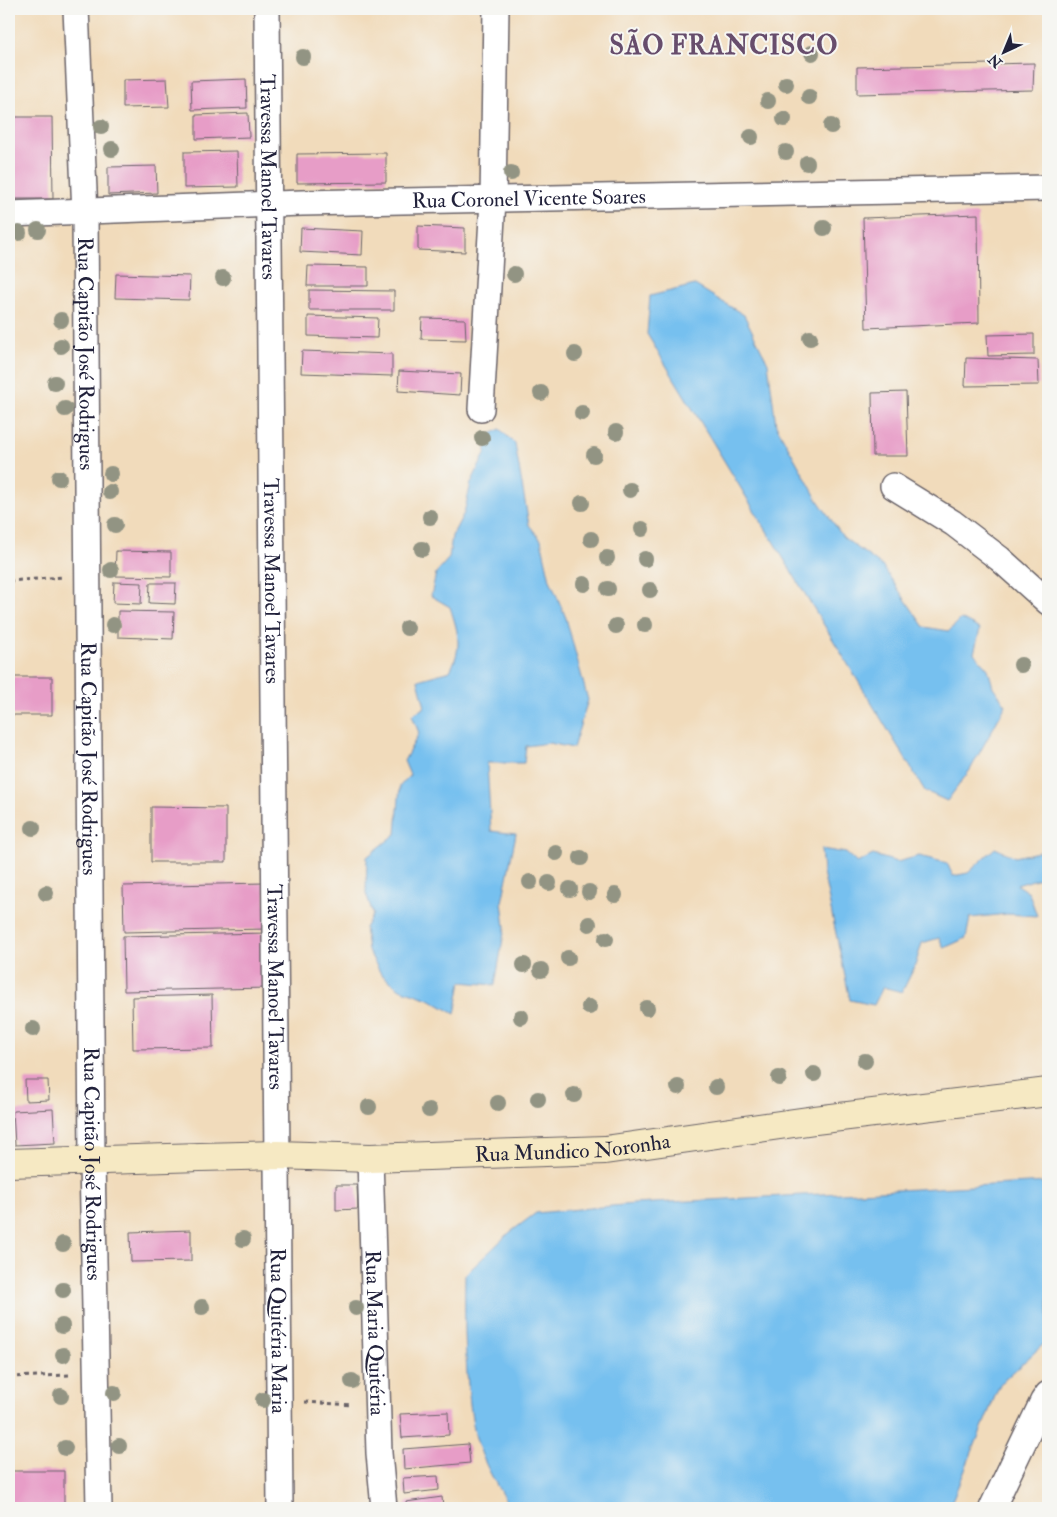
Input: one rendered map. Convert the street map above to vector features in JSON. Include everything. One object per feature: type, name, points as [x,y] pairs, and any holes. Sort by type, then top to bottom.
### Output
[{"type":"street","name":"Rua Capitão José Rodrigues","points":[[76,9],[85,212],[92,1161],[99,1508]]},
{"type":"street","name":"Travessa Manoel Tavares","points":[[267,9],[277,1155]]},
{"type":"street","points":[[481,409],[493,200],[496,9]]},
{"type":"street","name":"Rua Coronel Vicente Soares","points":[[9,214],[268,204],[1048,188]]},
{"type":"street","points":[[892,486],[953,523],[1000,559],[1048,602]]},
{"type":"street","name":"Rua Mundico Noronha","points":[[9,1163],[277,1155],[370,1158],[614,1150],[815,1120],[1048,1092]]},
{"type":"street","name":"Rua Quitéria Maria","points":[[277,1155],[280,1508]]},
{"type":"street","name":"Rua Maria Quitéria","points":[[370,1158],[377,1406],[384,1508]]},
{"type":"street","points":[[992,1508],[1030,1426],[1048,1394]]},
{"type":"path","points":[[9,581],[88,576]]},
{"type":"path","points":[[9,1377],[97,1375]]},
{"type":"path","points":[[280,1401],[377,1406]]},
{"type":"water","points":[[695,285],[744,315],[768,363],[776,425],[817,499],[843,537],[883,567],[924,627],[949,631],[961,619],[980,629],[974,653],[988,669],[993,687],[1006,705],[970,770],[947,801],[925,791],[647,334],[650,296]]},
{"type":"water","points":[[500,429],[515,444],[529,525],[541,540],[550,580],[566,618],[588,700],[573,748],[549,743],[526,746],[524,763],[487,763],[491,831],[516,834],[502,902],[505,927],[495,985],[461,982],[455,1014],[429,999],[400,989],[381,974],[368,950],[365,928],[373,914],[366,893],[367,857],[396,834],[400,786],[410,775],[404,761],[419,733],[412,715],[425,707],[418,680],[450,671],[457,654],[457,632],[450,607],[431,596],[436,573],[449,558],[452,536],[464,513],[471,483],[485,454],[489,435]]},
{"type":"water","points":[[995,848],[1015,857],[1043,851],[1043,877],[1017,885],[1029,893],[1037,916],[1007,914],[970,918],[966,938],[944,948],[939,938],[922,943],[915,966],[902,992],[883,987],[874,1005],[850,1000],[823,872],[821,849],[846,853],[857,863],[873,855],[897,862],[919,856],[947,863],[953,876],[968,873]]},
{"type":"water","points":[[1048,1182],[1048,1340],[1000,1384],[949,1508],[510,1508],[493,1478],[475,1436],[468,1388],[465,1275],[509,1233],[536,1213],[634,1204]]},
{"type":"building","points":[[9,63],[11,63],[12,87],[9,88]]},
{"type":"building","points":[[1034,63],[1033,90],[857,94],[857,67]]},
{"type":"building","points":[[167,79],[169,107],[123,108],[123,80]]},
{"type":"building","points":[[246,79],[247,108],[192,110],[191,81]]},
{"type":"building","points":[[248,113],[249,137],[196,139],[196,115]]},
{"type":"building","points":[[9,117],[52,117],[53,199],[9,199]]},
{"type":"building","points":[[237,151],[238,187],[184,188],[184,152]]},
{"type":"building","points":[[386,153],[386,182],[297,183],[297,154]]},
{"type":"building","points":[[156,166],[157,193],[108,195],[108,167]]},
{"type":"building","points":[[978,214],[979,323],[866,328],[863,218]]},
{"type":"building","points":[[418,226],[465,228],[465,252],[418,250]]},
{"type":"building","points":[[301,228],[363,231],[362,255],[300,252]]},
{"type":"building","points":[[308,266],[368,267],[368,286],[307,286]]},
{"type":"building","points":[[116,274],[190,276],[189,300],[115,298]]},
{"type":"building","points":[[309,290],[394,291],[394,310],[309,310]]},
{"type":"building","points":[[308,316],[378,318],[377,338],[308,336]]},
{"type":"building","points":[[422,318],[465,319],[466,340],[421,339]]},
{"type":"building","points":[[1034,334],[1034,355],[988,356],[987,335]]},
{"type":"building","points":[[302,351],[392,354],[392,376],[301,373]]},
{"type":"building","points":[[966,358],[1038,360],[1039,385],[965,386]]},
{"type":"building","points":[[399,371],[461,374],[460,395],[398,391]]},
{"type":"building","points":[[906,392],[908,456],[873,456],[872,393]]},
{"type":"building","points":[[116,551],[171,552],[171,577],[115,576]]},
{"type":"building","points":[[114,582],[142,583],[141,604],[113,603]]},
{"type":"building","points":[[150,583],[176,583],[175,604],[149,603]]},
{"type":"building","points":[[118,611],[174,612],[173,639],[118,637]]},
{"type":"building","points":[[9,677],[52,677],[52,715],[9,715]]},
{"type":"building","points":[[151,807],[226,808],[226,862],[151,862]]},
{"type":"building","points":[[265,883],[267,929],[124,932],[123,886]]},
{"type":"building","points":[[267,933],[269,988],[124,991],[123,936]]},
{"type":"building","points":[[212,995],[213,1048],[133,1049],[132,997]]},
{"type":"building","points":[[25,1080],[48,1080],[49,1100],[26,1101]]},
{"type":"building","points":[[53,1109],[55,1143],[15,1145],[13,1111]]},
{"type":"building","points":[[336,1185],[357,1185],[358,1209],[336,1210]]},
{"type":"building","points":[[191,1230],[191,1261],[131,1262],[130,1232]]},
{"type":"building","points":[[448,1412],[449,1435],[402,1438],[400,1414]]},
{"type":"building","points":[[468,1444],[470,1463],[404,1469],[403,1449]]},
{"type":"building","points":[[9,1471],[64,1471],[64,1508],[9,1508]]},
{"type":"building","points":[[438,1476],[439,1490],[404,1494],[403,1478]]},
{"type":"building","points":[[442,1497],[443,1508],[407,1508],[406,1502]]},
{"type":"district","name":"SÃO FRANCISCO","points":[[724,46]]}]
